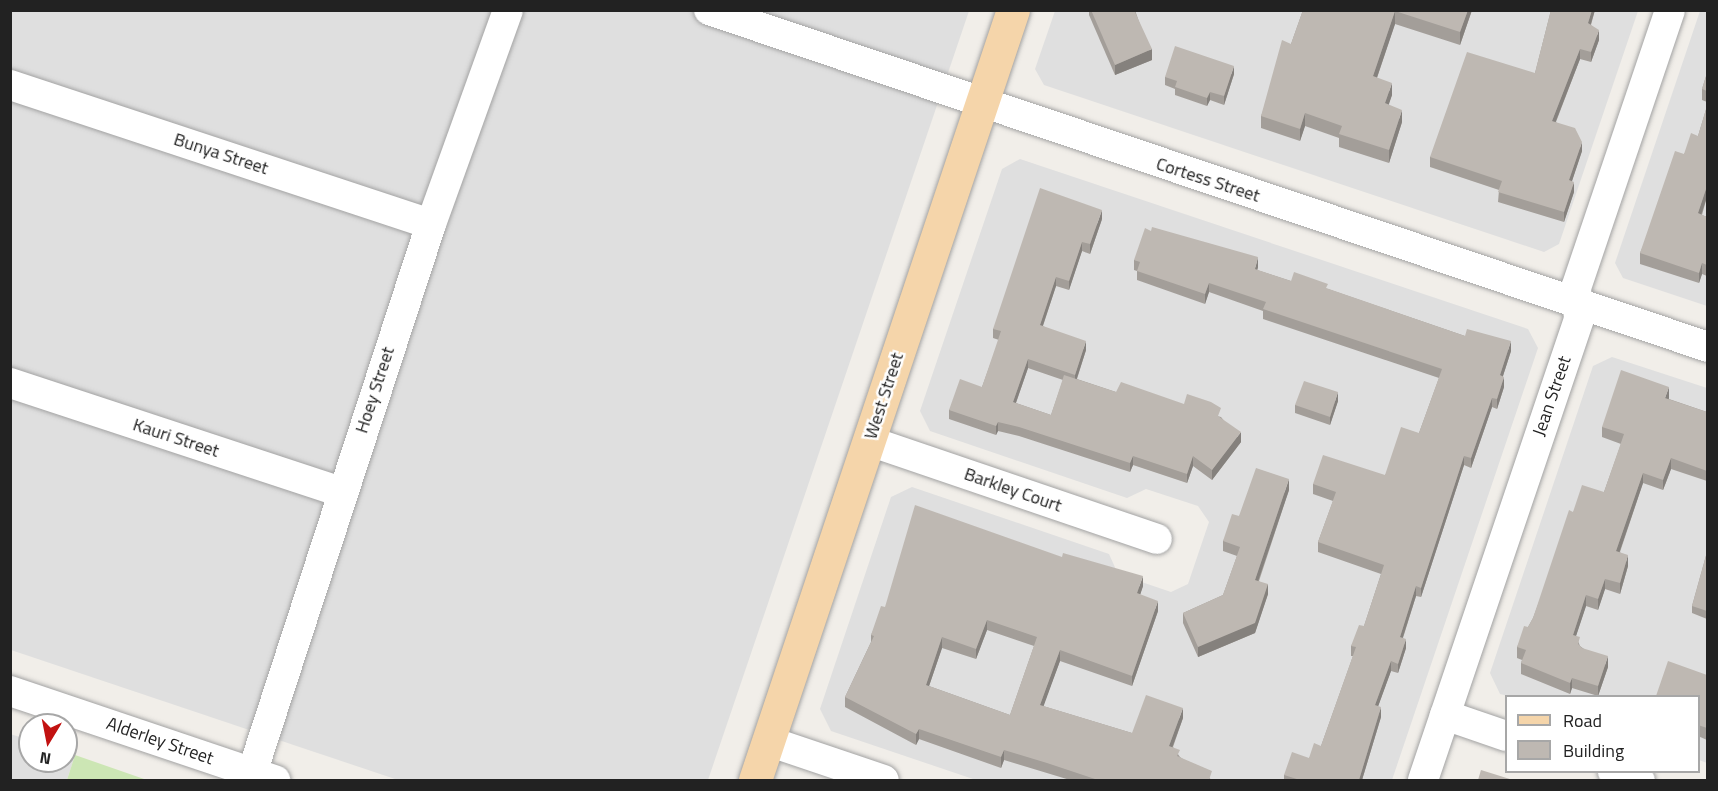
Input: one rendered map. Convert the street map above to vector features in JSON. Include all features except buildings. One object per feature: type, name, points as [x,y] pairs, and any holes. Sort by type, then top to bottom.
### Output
[{"type":"main road","name":"West Street","points":[[755,780],[1013,10]]},
{"type":"street","name":"Hoey Street","points":[[263,777],[341,492],[431,224],[508,10]]},
{"type":"street","name":"Cortess Street","points":[[709,10],[981,104],[1707,347]]},
{"type":"street","name":"Jean Street","points":[[1423,780],[1579,318],[1576,288],[1670,10]]},
{"type":"street","name":"Bunya Street","points":[[10,85],[431,224]]},
{"type":"street","name":"Kauri Street","points":[[10,383],[341,492]]},
{"type":"street","name":"Barkley Court","points":[[869,441],[1157,539]]},
{"type":"street","name":"Alderley Street","points":[[10,691],[263,777]]},
{"type":"street","points":[[1444,715],[1505,736]]},
{"type":"street","points":[[768,741],[884,780]]},
{"type":"street","points":[[1619,773],[1640,780]]},
{"type":"shaded area","points":[[11,11],[969,11],[708,780],[398,780],[11,650]]},
{"type":"shaded area","points":[[1055,11],[1638,11],[1559,244],[1544,252],[1044,85],[1035,69]]},
{"type":"shaded area","points":[[1700,11],[1707,11],[1707,306],[1623,278],[1615,263]]},
{"type":"shaded area","points":[[1020,159],[1528,329],[1538,348],[1392,780],[976,780],[831,731],[820,709],[891,497],[912,487],[1109,554],[1118,574],[1171,592],[1188,584],[1209,522],[1198,506],[1146,489],[1127,498],[930,431],[920,411],[1002,169]]},
{"type":"shaded area","points":[[1612,357],[1707,388],[1707,763],[1700,760],[1700,695],[1505,695],[1500,694],[1490,673],[1593,366]]},
{"type":"shaded area","points":[[10,734],[18,736],[18,773],[69,773],[67,780],[11,780]]},
{"type":"green space","points":[[78,756],[144,779],[143,780],[67,780],[69,773],[78,773]]}]
